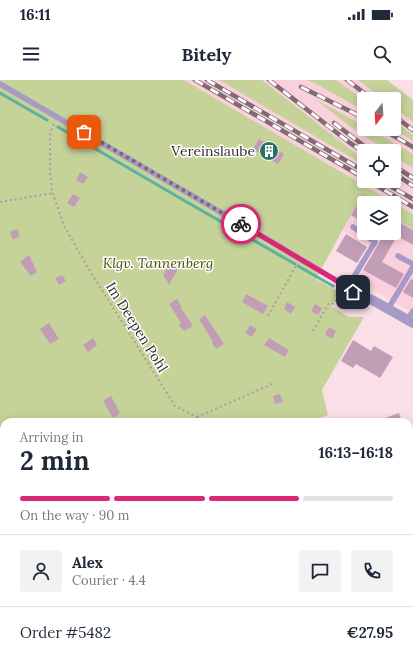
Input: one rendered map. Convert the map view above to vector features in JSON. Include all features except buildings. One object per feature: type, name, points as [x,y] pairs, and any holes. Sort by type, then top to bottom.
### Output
[{"type":"street","points":[[353,292],[374,301],[410,322]]},
{"type":"lane","points":[[0,84],[300,259],[353,292]]},
{"type":"lane","points":[[353,227],[375,242],[352,280],[353,292]]},
{"type":"lane","points":[[398,256],[413,264]]},
{"type":"lane","points":[[388,309],[413,267]]},
{"type":"lane","points":[[410,322],[413,311]]},
{"type":"path","name":"Im Deepen Pohl","points":[[56,116],[50,133],[50,171],[53,193],[64,226],[90,271],[175,406],[197,417]]},
{"type":"path","points":[[0,202],[53,193]]},
{"type":"path","points":[[268,316],[300,259]]},
{"type":"path","points":[[313,331],[328,303],[334,304],[344,285]]},
{"type":"path","points":[[197,417],[272,384]]},
{"type":"shaded area","points":[[184,80],[358,80],[374,92],[357,92],[357,136],[401,136],[401,113],[413,122],[413,214],[401,207],[401,196],[382,196],[369,188],[401,188],[401,144],[357,144],[357,181]]},
{"type":"shaded area","points":[[357,203],[357,239],[342,230]]},
{"type":"shaded area","points":[[401,222],[413,229],[413,313],[357,280],[375,249],[359,240],[401,240]]},
{"type":"green space","name":"Klgv. Tannenberg","points":[[0,80],[184,80],[357,181],[357,188],[368,188],[382,196],[357,196],[357,204],[316,279],[339,292],[331,306],[349,317],[364,317],[322,390],[328,415],[319,418],[0,418]]},
{"type":"green space","points":[[219,80],[262,80],[357,155],[357,161]]},
{"type":"green space","points":[[306,80],[336,80],[357,95],[357,107],[315,83]]},
{"type":"green space","points":[[358,80],[387,80],[413,100],[413,122],[401,113],[401,92],[374,92]]},
{"type":"green space","points":[[315,99],[357,122],[357,131]]},
{"type":"green space","points":[[401,126],[413,135],[413,141],[401,134]]},
{"type":"green space","points":[[364,136],[381,136],[395,144],[376,144]]},
{"type":"green space","points":[[401,147],[413,154],[413,168],[401,160]]},
{"type":"green space","points":[[401,207],[413,214],[413,229],[401,222]]},
{"type":"waterway","points":[[0,93],[47,120]]},
{"type":"waterway","points":[[58,127],[295,264]]},
{"type":"waterway","points":[[298,266],[333,286]]},
{"type":"railway","points":[[195,80],[357,174]]},
{"type":"railway","points":[[207,80],[357,167]]},
{"type":"railway","points":[[269,80],[357,148]]},
{"type":"railway","points":[[347,80],[363,92]]},
{"type":"railway","points":[[301,87],[357,115]]},
{"type":"railway","points":[[401,121],[413,130]]},
{"type":"railway","points":[[334,123],[362,144]]},
{"type":"railway","points":[[394,136],[413,147]]},
{"type":"railway","points":[[401,170],[413,178]]},
{"type":"railway","points":[[401,178],[413,186]]},
{"type":"railway","points":[[381,188],[413,207]]},
{"type":"railway","points":[[393,188],[413,199]]},
{"type":"way so far","points":[[84,132],[241,224]]},
{"type":"place","name":"Vereinslaube","points":[[269,151]]},
{"type":"route","points":[[241,224],[344,285],[353,292]]}]
